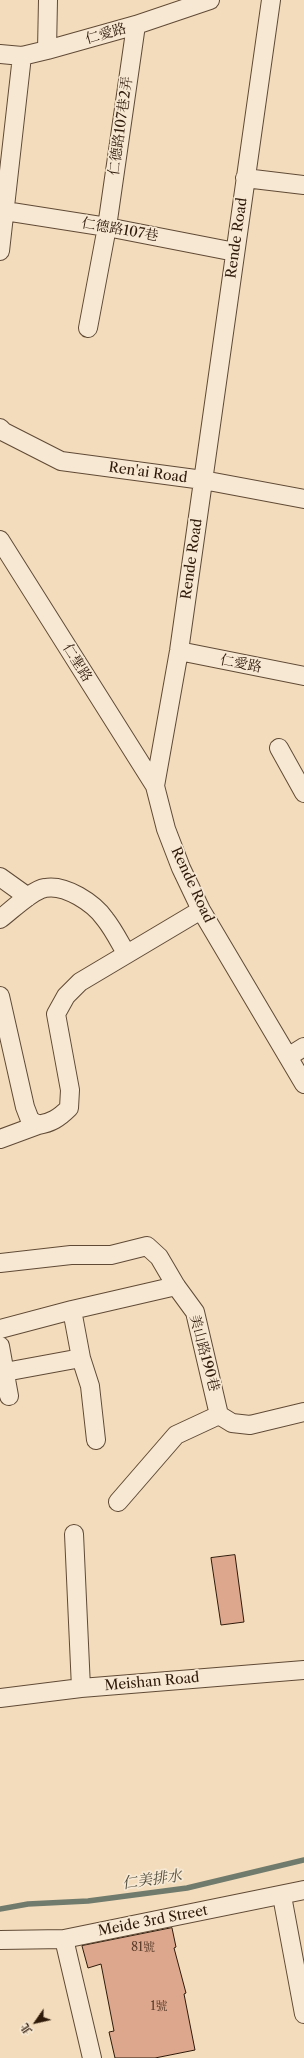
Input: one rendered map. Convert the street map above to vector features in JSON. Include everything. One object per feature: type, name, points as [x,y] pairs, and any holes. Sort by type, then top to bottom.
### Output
[{"type":"street","points":[[46,50],[48,0]]},
{"type":"street","name":"仁愛路","points":[[0,54],[22,56],[46,50],[136,26],[210,0]]},
{"type":"street","name":"Rende Road","points":[[270,0],[179,652],[155,786],[166,829],[181,868],[201,910],[304,1084]]},
{"type":"street","name":"仁德路107巷2弄","points":[[88,328],[107,227],[136,26]]},
{"type":"street","points":[[0,251],[22,56]]},
{"type":"street","points":[[246,178],[304,185]]},
{"type":"street","name":"仁德路107巷","points":[[5,212],[107,227],[235,252]]},
{"type":"street","name":"Ren'ai Road","points":[[0,428],[4,432],[61,461],[203,480],[304,499]]},
{"type":"street","name":"仁聖路","points":[[0,540],[155,786]]},
{"type":"street","name":"仁愛路","points":[[179,652],[304,676]]},
{"type":"street","points":[[279,748],[304,793]]},
{"type":"street","points":[[0,876],[28,897]]},
{"type":"street","points":[[0,919],[28,897],[44,888],[60,888],[78,896],[104,918],[126,953]]},
{"type":"street","points":[[0,1139],[38,1125],[47,1124],[59,1118],[69,1108],[70,1090],[56,1014],[66,996],[80,982],[126,953],[201,910]]},
{"type":"street","points":[[0,996],[25,1107],[30,1120],[38,1125]]},
{"type":"street","points":[[288,1057],[304,1047]]},
{"type":"street","name":"美山路190巷","points":[[0,1263],[71,1255],[111,1255],[147,1246],[159,1257],[176,1286],[195,1312],[219,1415]]},
{"type":"street","points":[[0,1329],[72,1310],[176,1286]]},
{"type":"street","points":[[72,1310],[81,1358],[90,1386],[96,1440]]},
{"type":"street","points":[[0,1346],[6,1372],[9,1396]]},
{"type":"street","points":[[6,1372],[81,1358]]},
{"type":"street","points":[[118,1502],[176,1435],[219,1415],[232,1423],[250,1425],[304,1412]]},
{"type":"street","points":[[74,1534],[81,1688]]},
{"type":"street","name":"Meishan Road","points":[[0,1698],[81,1688],[304,1670]]},
{"type":"street","name":"Meide 3rd Street","points":[[0,1940],[64,1939],[282,1896],[304,1890]]},
{"type":"street","points":[[282,1896],[304,2014]]},
{"type":"street","points":[[64,1939],[92,2058]]},
{"type":"building","points":[[235,1555],[244,1622],[221,1625],[211,1558]]},
{"type":"building","points":[[172,1928],[176,1947],[174,1948],[186,1993],[184,1994],[195,2050],[155,2058],[115,2058],[109,2032],[114,2031],[101,1964],[88,1968],[82,1946]]},
{"type":"waterway","name":"仁美排水","points":[[0,1909],[28,1904],[88,1901],[187,1888],[304,1860]]}]
